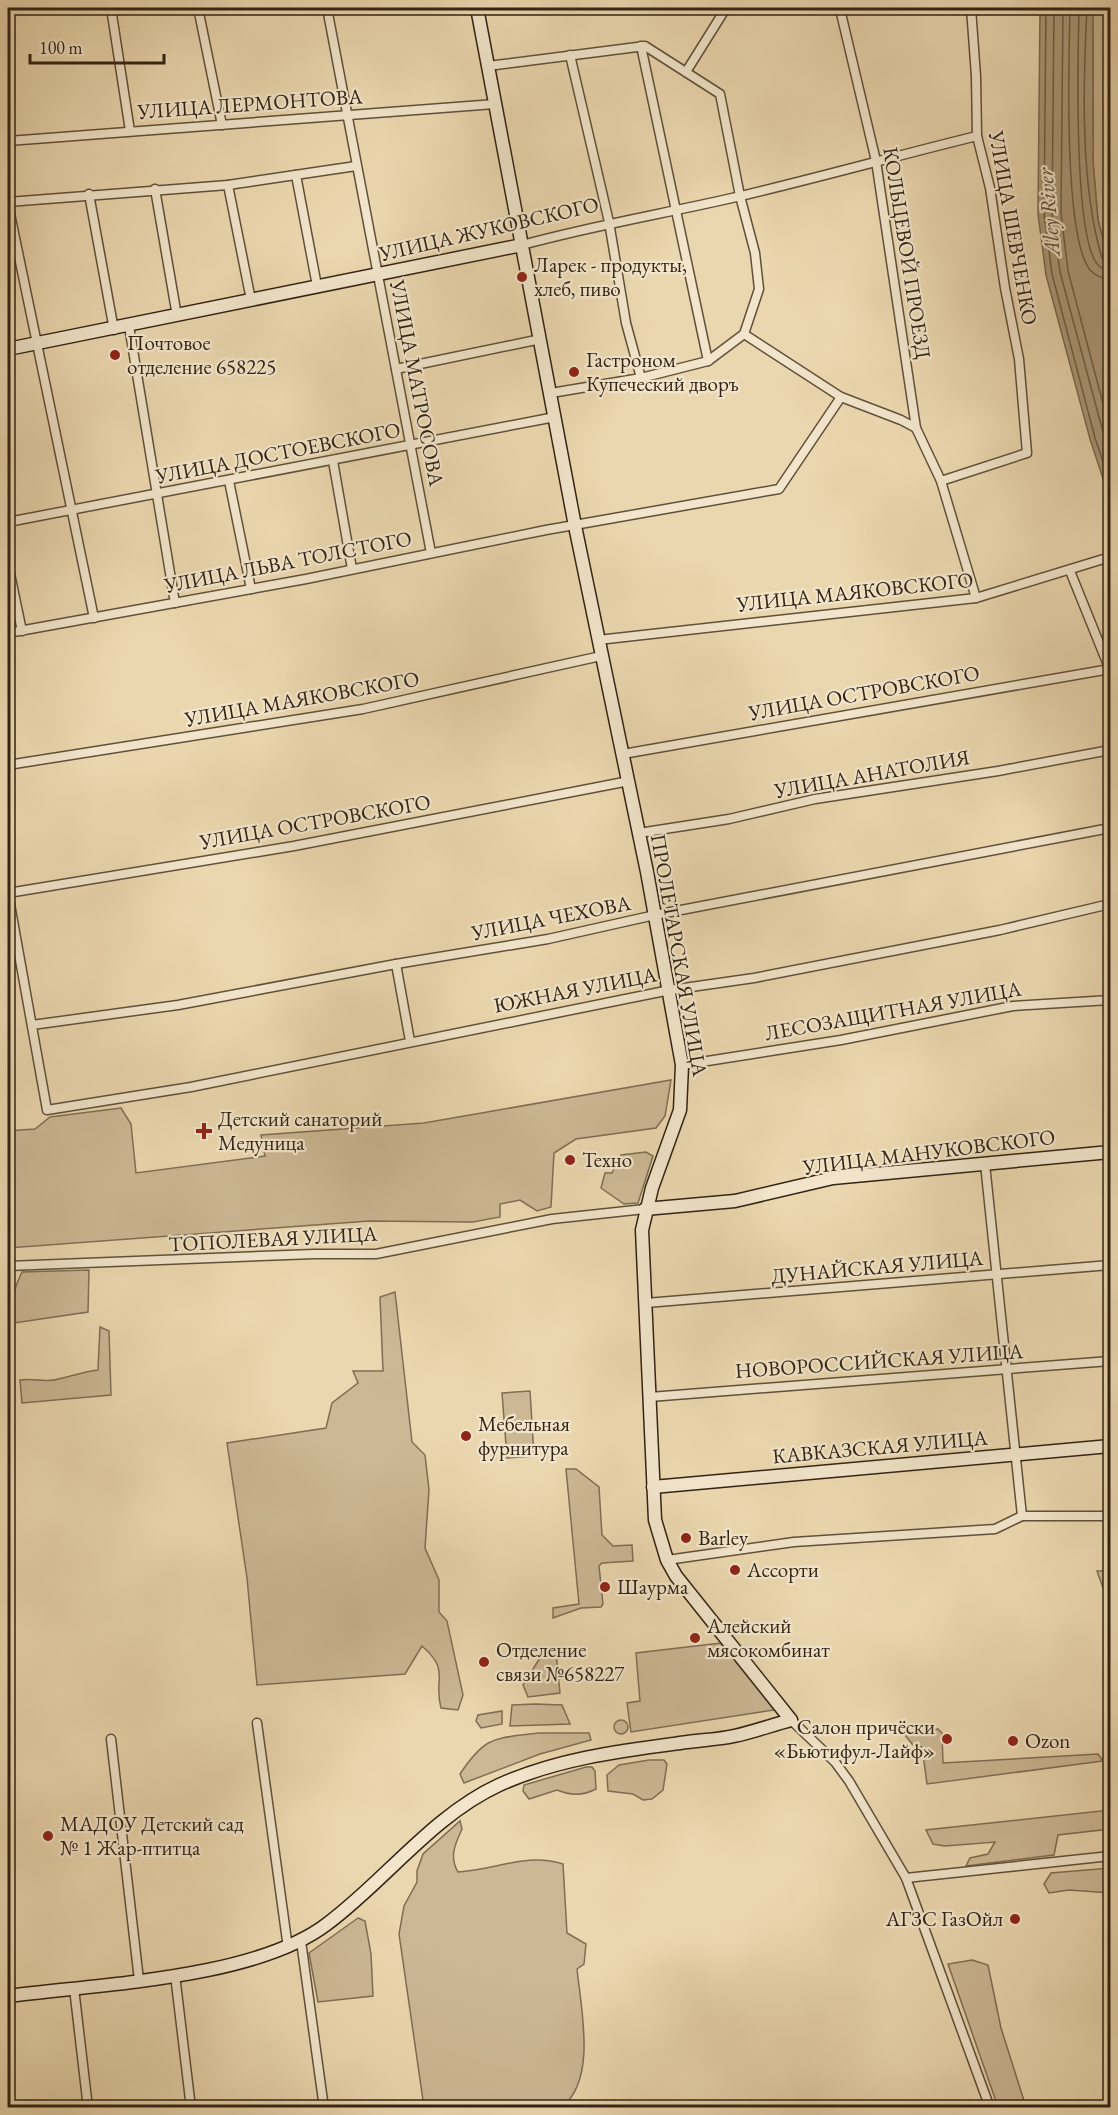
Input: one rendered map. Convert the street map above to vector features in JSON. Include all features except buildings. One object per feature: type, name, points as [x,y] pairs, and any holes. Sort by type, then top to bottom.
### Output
[{"type":"street","points":[[111,8],[130,132]]},
{"type":"street","points":[[198,8],[222,124]]},
{"type":"street","name":"УЛИЦА МАТРОСОВА","points":[[327,8],[431,553]]},
{"type":"street","name":"ПРОЛЕТАРСКАЯ УЛИЦА","points":[[477,8],[575,526],[629,781],[682,1065],[680,1110],[645,1209],[642,1230],[655,1520],[667,1560],[676,1576],[791,1720],[835,1762],[849,1780],[906,1878],[990,2108]]},
{"type":"street","points":[[686,72],[726,8]]},
{"type":"street","name":"КОЛЬЦЕВОЙ ПРОЕЗД","points":[[837,8],[840,9],[876,161],[916,428],[941,481],[976,598]]},
{"type":"street","name":"УЛИЦА ШЕВЧЕНКО","points":[[941,481],[1027,453],[1019,359],[1005,288],[990,188],[977,136],[976,76],[971,8]]},
{"type":"street","points":[[641,46],[708,361]]},
{"type":"street","points":[[488,66],[645,46],[720,94],[740,196],[755,253],[759,289],[744,334],[708,361],[641,378],[551,393]]},
{"type":"street","points":[[570,55],[609,222],[618,282],[641,378]]},
{"type":"street","name":"УЛИЦА ЛЕРМОНТОВА","points":[[8,141],[495,104]]},
{"type":"street","name":"УЛИЦА ЖУКОВСКОГО","points":[[8,349],[114,330],[522,245],[609,222],[676,211],[740,196],[977,136]]},
{"type":"street","points":[[94,618],[8,203],[89,194],[228,184],[356,166]]},
{"type":"street","points":[[296,175],[317,286]]},
{"type":"street","points":[[228,184],[251,300]]},
{"type":"street","points":[[155,189],[177,316]]},
{"type":"street","points":[[89,194],[114,330]]},
{"type":"street","points":[[129,326],[175,603]]},
{"type":"street","points":[[744,334],[841,397],[916,428]]},
{"type":"street","points":[[396,369],[541,339]]},
{"type":"street","name":"УЛИЦА ЛЬВА ТОЛСТОГО","points":[[8,633],[779,489],[841,397]]},
{"type":"street","name":"УЛИЦА ДОСТОЕВСКОГО","points":[[8,522],[555,417]]},
{"type":"street","points":[[333,461],[352,569]]},
{"type":"street","points":[[229,481],[251,589]]},
{"type":"street","name":"УЛИЦА МАЯКОВСКОГО","points":[[598,640],[976,598],[1110,557]]},
{"type":"street","points":[[8,564],[22,631]]},
{"type":"street","points":[[1070,571],[1110,670]]},
{"type":"street","name":"УЛИЦА МАЯКОВСКОГО","points":[[8,765],[363,709],[601,656]]},
{"type":"street","name":"УЛИЦА ОСТРОВСКОГО","points":[[623,754],[1110,670]]},
{"type":"street","name":"УЛИЦА АНАТОЛИЯ","points":[[639,833],[729,819],[815,799],[998,771],[1110,750]]},
{"type":"street","name":"УЛИЦА ОСТРОВСКОГО","points":[[8,893],[294,846],[629,781]]},
{"type":"street","name":"УЛИЦА ЧЕХОВА","points":[[32,1025],[178,1005],[396,964],[548,939],[655,915],[1110,828]]},
{"type":"street","points":[[8,893],[32,1025]]},
{"type":"street","name":"ЮЖНАЯ УЛИЦА","points":[[32,1025],[47,1110],[191,1087],[669,990],[754,978],[965,937],[1110,904]]},
{"type":"street","points":[[396,964],[410,1041]]},
{"type":"street","name":"ЛЕСОЗАЩИТНАЯ УЛИЦА","points":[[682,1065],[841,1040],[1013,1006],[1110,1000]]},
{"type":"street","name":"УЛИЦА МАНУКОВСКОГО","points":[[645,1209],[735,1201],[833,1178],[1110,1152]]},
{"type":"street","points":[[985,1164],[1022,1516]]},
{"type":"street","name":"ТОПОЛЕВАЯ УЛИЦА","points":[[8,1266],[314,1254],[376,1254],[552,1219],[645,1209]]},
{"type":"street","name":"ДУНАЙСКАЯ УЛИЦА","points":[[646,1303],[1110,1265]]},
{"type":"street","name":"НОВОРОССИЙСКАЯ УЛИЦА","points":[[650,1397],[1110,1360]]},
{"type":"street","name":"КАВКАЗСКАЯ УЛИЦА","points":[[653,1487],[1110,1446]]},
{"type":"street","points":[[667,1560],[687,1555],[794,1542],[995,1529],[1022,1516],[1110,1516]]},
{"type":"street","points":[[8,1996],[176,1975],[254,1960],[288,1948],[327,1925],[463,1804],[500,1784],[534,1771],[601,1754],[733,1736],[791,1720]]},
{"type":"street","points":[[257,1723],[288,1948]]},
{"type":"street","points":[[111,1739],[139,1980]]},
{"type":"street","points":[[906,1878],[1110,1856]]},
{"type":"street","points":[[301,1941],[324,2108]]},
{"type":"street","points":[[176,1975],[191,2108]]},
{"type":"street","points":[[74,1988],[88,2108]]},
{"type":"shaded area","points":[[1093,8],[1110,8],[1110,266],[1098,220],[1093,162]]},
{"type":"shaded area","points":[[671,1080],[665,1116],[656,1128],[576,1139],[554,1153],[551,1207],[537,1211],[520,1200],[500,1204],[500,1217],[473,1222],[369,1221],[8,1248],[8,1131],[35,1129],[50,1117],[121,1108],[131,1124],[136,1173],[265,1156],[261,1135],[424,1123]]},
{"type":"shaded area","points":[[646,1152],[653,1156],[638,1203],[624,1204],[601,1188],[605,1173],[612,1173],[621,1155]]},
{"type":"shaded area","points":[[89,1270],[88,1312],[14,1323],[13,1297],[22,1272]]},
{"type":"shaded area","points":[[395,1292],[412,1442],[425,1455],[429,1490],[425,1548],[439,1580],[439,1612],[447,1621],[463,1695],[458,1710],[441,1708],[439,1669],[431,1655],[422,1646],[405,1674],[257,1685],[247,1578],[227,1443],[326,1428],[332,1403],[358,1383],[353,1371],[383,1371],[380,1297]]},
{"type":"shaded area","points":[[100,1327],[109,1331],[111,1395],[22,1403],[20,1380],[54,1380],[98,1370]]},
{"type":"shaded area","points":[[530,1391],[534,1456],[507,1458],[502,1393]]},
{"type":"shaded area","points":[[566,1469],[576,1469],[599,1487],[602,1535],[613,1546],[632,1545],[633,1561],[602,1563],[599,1566],[603,1604],[601,1607],[581,1608],[553,1618],[553,1608],[579,1604]]},
{"type":"shaded area","points":[[1097,1571],[1110,1571],[1110,1598],[1105,1593]]},
{"type":"shaded area","points":[[721,1643],[757,1684],[774,1710],[631,1732],[627,1703],[640,1701],[636,1653]]},
{"type":"shaded area","points":[[556,1652],[560,1693],[528,1697],[523,1685],[543,1653]]},
{"type":"shaded area","points":[[512,1705],[562,1705],[570,1724],[510,1726]]},
{"type":"shaded area","points":[[502,1711],[502,1724],[481,1728],[476,1721],[478,1715]]},
{"type":"shaded area","points":[[618,1720],[624,1720],[628,1727],[624,1734],[618,1734],[614,1730],[614,1724]]},
{"type":"shaded area","points":[[938,1729],[942,1733],[943,1763],[1098,1754],[1103,1761],[927,1784],[922,1747],[913,1745],[905,1735]]},
{"type":"shaded area","points":[[538,1733],[589,1733],[591,1740],[540,1754],[464,1783],[460,1774],[485,1745],[501,1738]]},
{"type":"shaded area","points":[[664,1760],[667,1764],[663,1790],[652,1799],[643,1800],[633,1794],[608,1791],[607,1775],[619,1765]]},
{"type":"shaded area","points":[[592,1767],[595,1771],[596,1789],[586,1793],[567,1793],[557,1790],[529,1799],[523,1791],[524,1785]]},
{"type":"shaded area","points":[[1110,1810],[1110,1829],[1058,1835],[1054,1855],[966,1866],[970,1858],[988,1854],[995,1842],[945,1846],[933,1844],[926,1830]]},
{"type":"shaded area","points":[[460,1821],[462,1829],[453,1856],[458,1872],[537,1860],[563,1864],[567,1933],[586,1944],[584,1964],[577,1969],[583,2023],[583,2062],[580,2079],[573,2095],[562,2107],[424,2107],[399,1934],[404,1906],[417,1882],[417,1871],[423,1854]]},
{"type":"shaded area","points":[[1110,1868],[1110,1893],[1069,1890],[1049,1893],[1044,1884],[1051,1873]]},
{"type":"shaded area","points":[[358,1918],[365,1921],[371,1954],[373,1996],[318,2002],[309,1953]]},
{"type":"shaded area","points":[[972,1960],[988,1965],[1001,2028],[1026,2107],[998,2107],[948,1964]]},
{"type":"water","name":"Aley River","points":[[1040,8],[1093,8],[1093,162],[1098,220],[1110,266],[1110,500],[1090,439],[1046,275],[1038,214]]},
{"type":"place","name":"Ларек - продукты, хлеб, пиво","points":[[522,277]]},
{"type":"place","name":"Почтовое отделение 658225","points":[[115,355]]},
{"type":"place","name":"Гастроном Купеческий дворъ","points":[[574,372]]},
{"type":"place","name":"Детский санаторий Медуница","points":[[204,1131]]},
{"type":"place","name":"Техно","points":[[570,1160]]},
{"type":"place","name":"Мебельная фурнитура","points":[[466,1436]]},
{"type":"place","name":"Barley","points":[[686,1538]]},
{"type":"place","name":"Ассорти","points":[[735,1570]]},
{"type":"place","name":"Шаурма","points":[[605,1587]]},
{"type":"place","name":"Алейский мясокомбинат","points":[[695,1638]]},
{"type":"place","name":"Отделение связи №658227","points":[[484,1662]]},
{"type":"place","name":"Салон причёски «Бьютифул-Лайф»","points":[[947,1739]]},
{"type":"place","name":"Ozon","points":[[1013,1741]]},
{"type":"place","name":"МАДОУ Детский сад № 1 Жар-птитца","points":[[48,1836]]},
{"type":"place","name":"АГЗС ГазОйл","points":[[1015,1919]]}]
